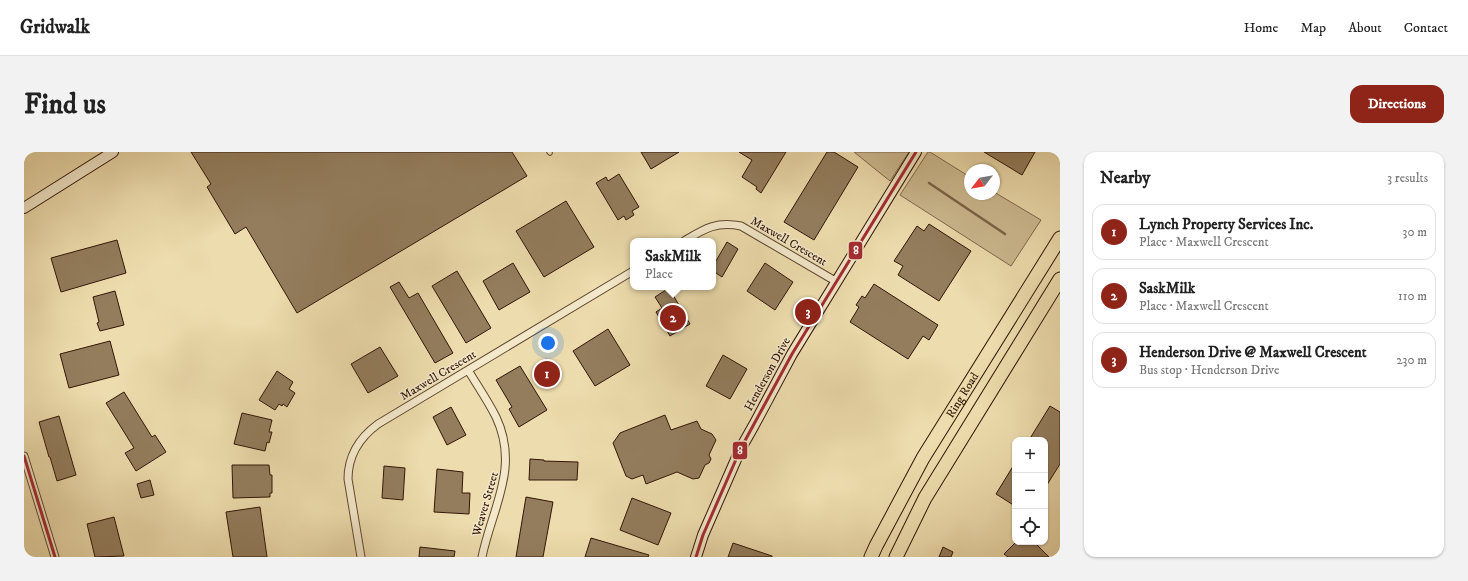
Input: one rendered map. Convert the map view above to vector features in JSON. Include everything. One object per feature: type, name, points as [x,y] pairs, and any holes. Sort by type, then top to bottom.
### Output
[{"type":"highway","name":"Ring Road","points":[[871,557],[923,458],[1060,238]]},
{"type":"highway","name":"Ring Road","points":[[896,557],[925,498],[1060,279]]},
{"type":"street","points":[[24,208],[113,152]]},
{"type":"street","name":"Henderson Drive","points":[[696,557],[703,535],[741,448],[792,354],[916,152]]},
{"type":"street","name":"Maxwell Crescent","points":[[689,238],[706,228],[718,224],[729,223],[741,226],[837,282]]},
{"type":"street","name":"Maxwell Crescent","points":[[361,557],[348,479],[349,462],[356,446],[365,434],[378,424],[630,273]]},
{"type":"street","name":"Weaver Street","points":[[468,370],[496,417],[502,431],[506,458],[504,481],[482,557]]},
{"type":"street","points":[[24,456],[55,557]]},
{"type":"shaded area","points":[[854,152],[909,152],[890,181]]},
{"type":"shaded area","points":[[928,152],[930,152],[964,173],[964,200],[1000,200],[1000,196],[1041,220],[1011,266],[900,195]]},
{"type":"building","points":[[191,152],[512,152],[527,176],[297,313],[246,227],[235,234],[207,187],[211,184]]},
{"type":"building","points":[[641,152],[679,152],[651,169]]},
{"type":"building","points":[[739,152],[786,152],[761,193],[756,189],[757,187],[742,177],[752,160]]},
{"type":"building","points":[[827,152],[834,152],[858,167],[814,240],[784,222]]},
{"type":"building","points":[[984,152],[1035,152],[1022,175]]},
{"type":"building","points":[[619,174],[639,207],[632,211],[634,215],[626,220],[624,216],[618,220],[596,183],[606,177],[608,181]]},
{"type":"building","points":[[566,201],[594,247],[544,277],[516,231]]},
{"type":"building","points":[[929,224],[971,251],[939,301],[898,275],[903,266],[894,261],[917,226],[924,231]]},
{"type":"building","points":[[117,240],[126,273],[61,292],[51,258]]},
{"type":"building","points":[[727,242],[738,249],[722,277],[716,273],[716,261]]},
{"type":"building","points":[[513,263],[530,292],[499,310],[483,281]]},
{"type":"building","points":[[765,263],[793,282],[775,310],[747,291]]},
{"type":"building","points":[[457,271],[491,328],[466,343],[432,286]]},
{"type":"building","points":[[399,282],[409,298],[418,293],[453,353],[435,363],[390,287]]},
{"type":"building","points":[[874,284],[938,325],[929,340],[923,336],[908,359],[850,322],[859,307],[856,305],[862,296],[865,298]]},
{"type":"building","points":[[666,290],[670,290],[690,324],[670,336],[656,312],[662,308],[655,297]]},
{"type":"building","points":[[115,291],[124,325],[100,331],[97,323],[99,322],[93,297]]},
{"type":"building","points":[[608,329],[630,365],[595,386],[573,351]]},
{"type":"building","points":[[110,341],[119,375],[69,388],[60,354]]},
{"type":"building","points":[[380,347],[398,376],[368,393],[351,364]]},
{"type":"building","points":[[723,355],[747,369],[730,399],[706,386]]},
{"type":"building","points":[[547,359],[560,380],[547,388],[535,367]]},
{"type":"building","points":[[520,366],[547,410],[519,427],[509,409],[512,407],[496,380]]},
{"type":"building","points":[[277,371],[293,382],[289,389],[295,393],[287,407],[283,404],[282,406],[279,404],[275,410],[259,400]]},
{"type":"building","points":[[124,392],[152,437],[155,435],[166,452],[136,471],[125,453],[134,448],[106,403]]},
{"type":"building","points":[[1050,406],[1060,412],[1060,464],[1048,483],[1048,437],[1031,437]]},
{"type":"building","points":[[451,407],[466,435],[447,445],[433,417]]},
{"type":"building","points":[[242,413],[272,420],[269,432],[272,432],[269,443],[267,442],[265,451],[234,444]]},
{"type":"building","points":[[665,415],[671,430],[697,421],[701,429],[712,434],[716,440],[709,455],[711,459],[709,463],[705,465],[699,478],[693,479],[677,472],[646,484],[643,475],[632,479],[626,476],[613,443],[620,433]]},
{"type":"building","points":[[59,416],[76,475],[57,481],[39,422]]},
{"type":"building","points":[[530,459],[578,462],[577,480],[529,480]]},
{"type":"building","points":[[232,465],[269,465],[270,475],[272,475],[272,493],[270,493],[270,497],[233,498]]},
{"type":"building","points":[[384,466],[405,468],[403,500],[382,498]]},
{"type":"building","points":[[1012,468],[1012,504],[996,494]]},
{"type":"building","points":[[437,469],[463,472],[462,493],[470,493],[469,514],[434,512]]},
{"type":"building","points":[[150,480],[154,495],[141,498],[137,484]]},
{"type":"building","points":[[526,497],[553,502],[543,557],[516,557]]},
{"type":"building","points":[[632,498],[671,513],[658,545],[620,530]]},
{"type":"building","points":[[260,507],[267,557],[233,557],[226,512]]},
{"type":"building","points":[[114,517],[124,556],[95,557],[87,524]]},
{"type":"building","points":[[591,538],[649,555],[648,557],[585,557]]},
{"type":"building","points":[[733,543],[772,556],[772,557],[728,557]]},
{"type":"building","points":[[1013,545],[1037,545],[1049,557],[1008,557],[1004,554]]},
{"type":"building","points":[[420,547],[455,551],[454,557],[419,557]]},
{"type":"building","points":[[943,547],[953,552],[951,557],[939,557]]},
{"type":"waterway","points":[[929,183],[1005,234]]},
{"type":"transit line","name":"8","points":[[696,557],[703,535],[741,448],[792,354],[916,152]]},
{"type":"transit line","name":"8","points":[[24,456],[55,557]]},
{"type":"place","name":"Henderson Drive @ Maxwell Crescent","points":[[808,312]]},
{"type":"place","name":"SaskMilk","points":[[673,318]]},
{"type":"place","name":"Lynch Property Services Inc.","points":[[547,374]]}]
